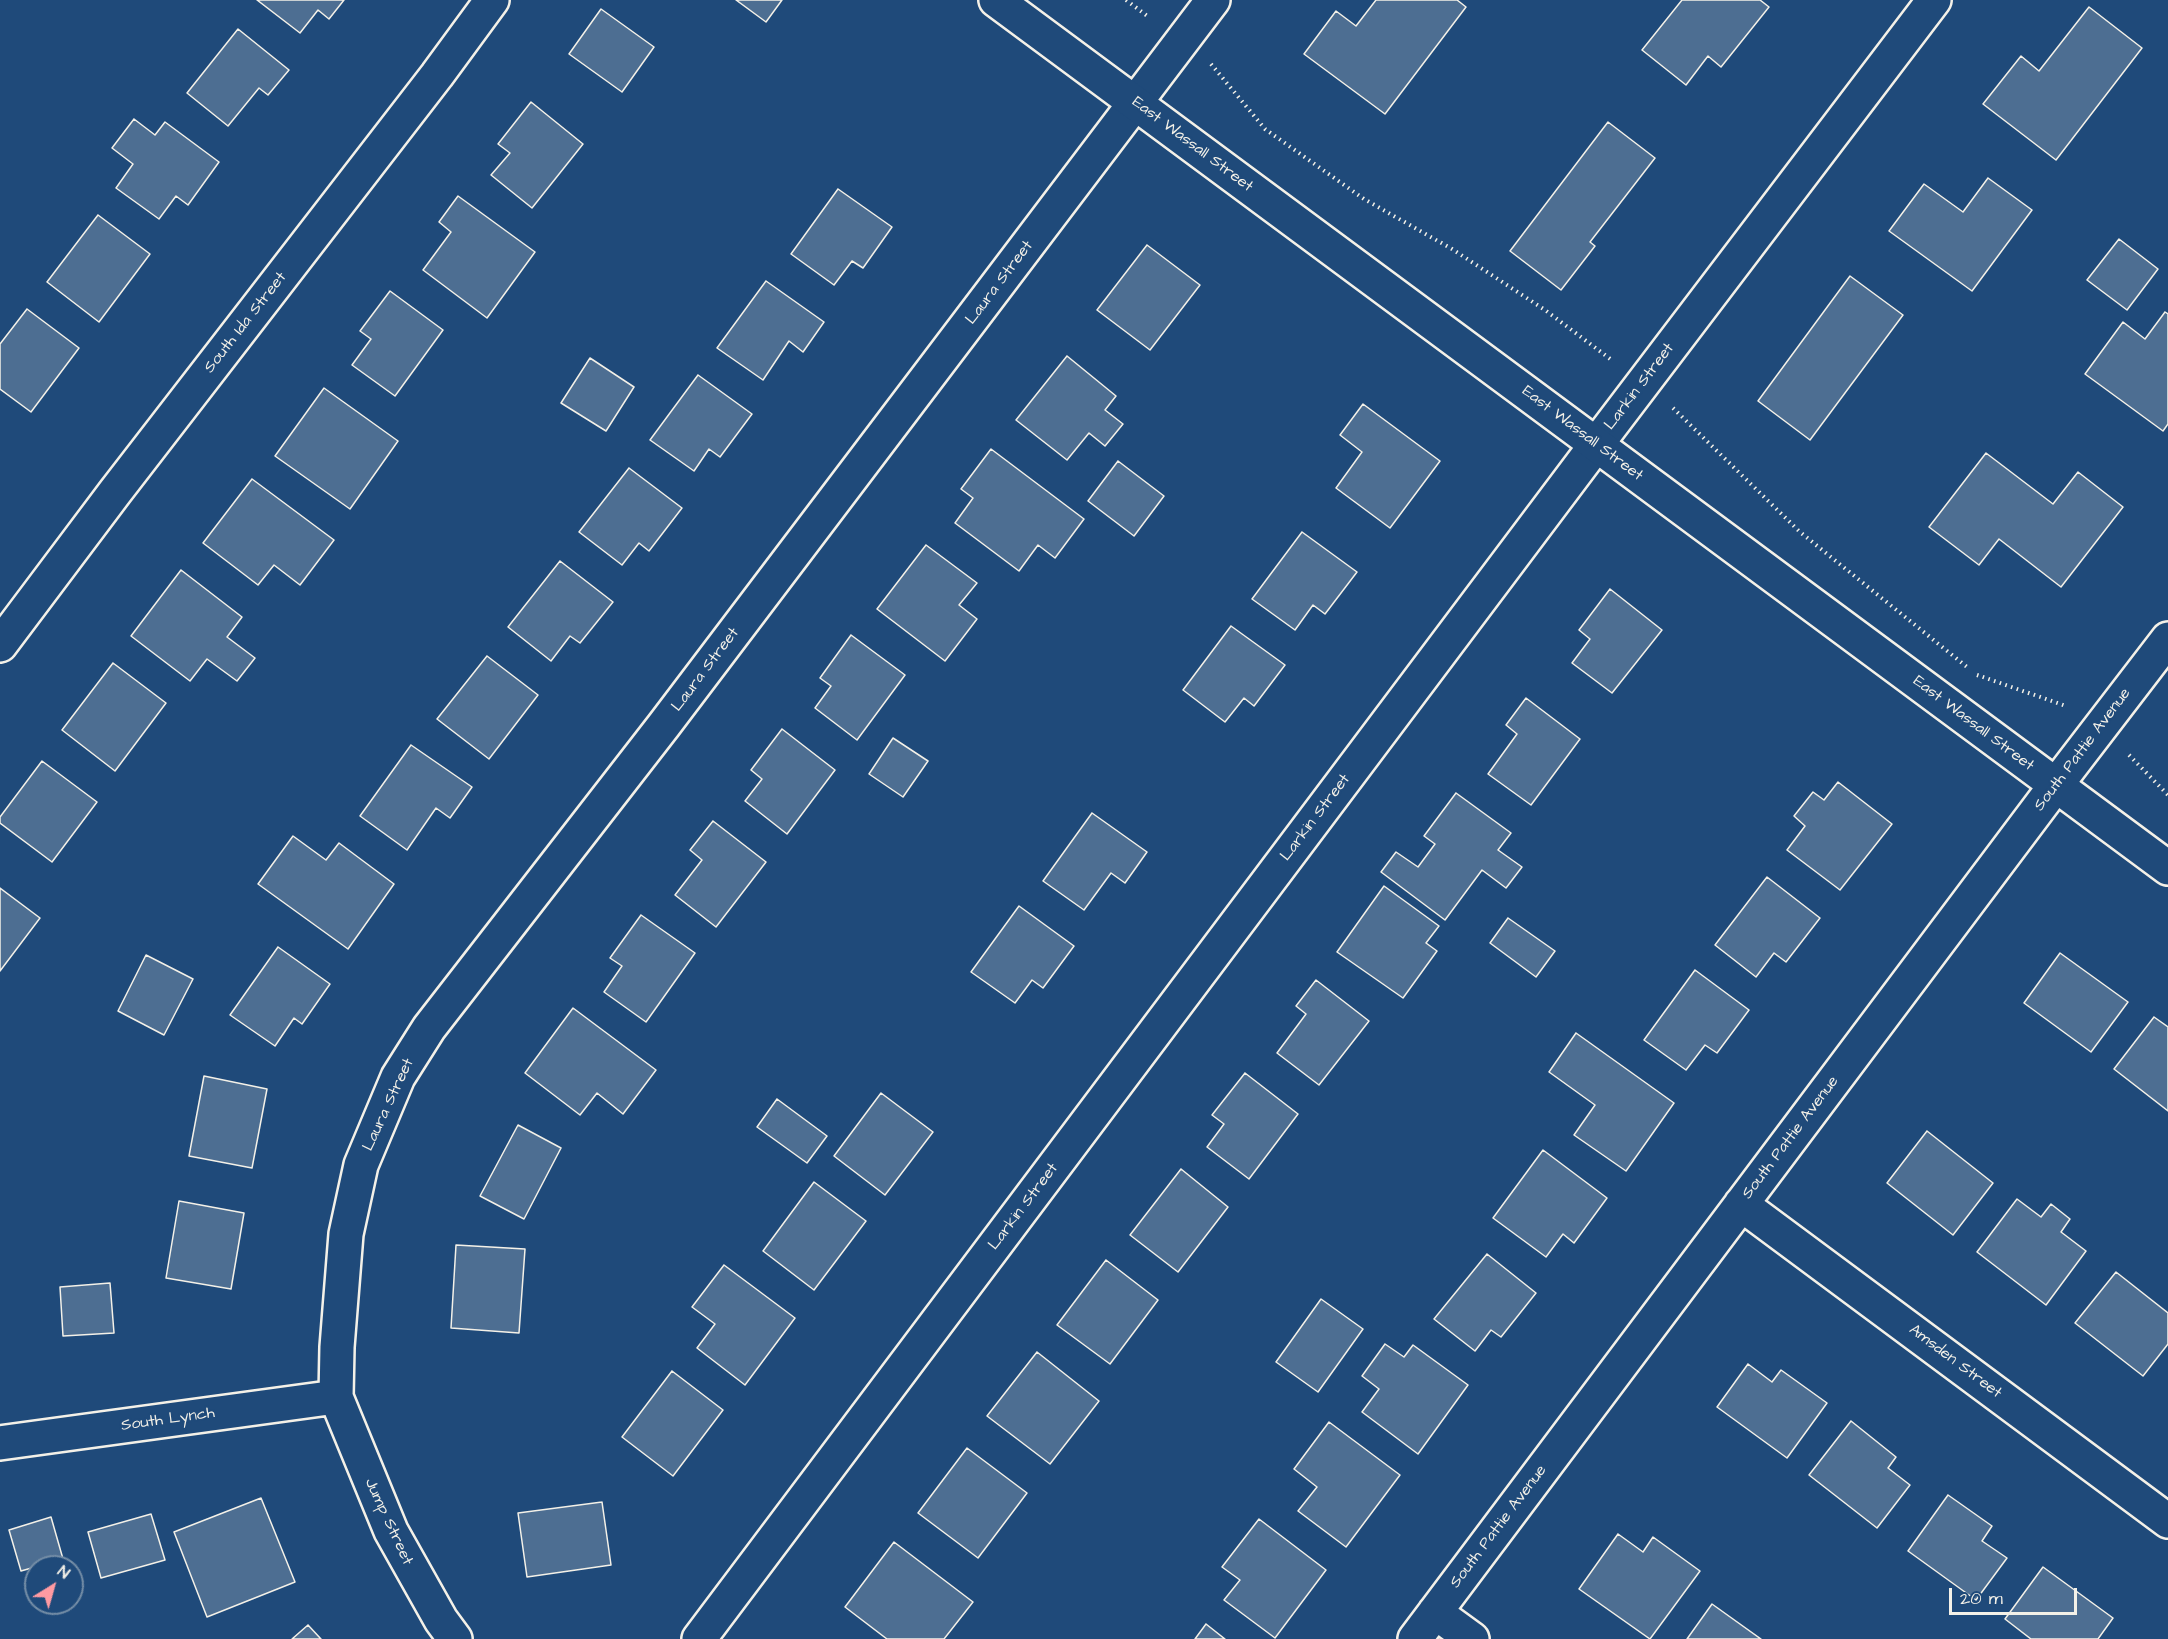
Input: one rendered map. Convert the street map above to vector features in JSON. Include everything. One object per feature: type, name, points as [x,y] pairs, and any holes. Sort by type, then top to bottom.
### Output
[{"type":"street","name":"South Ida Street","points":[[0,645],[137,463],[438,75],[492,0]]},
{"type":"street","name":"East Wassall Street","points":[[996,0],[2168,868]]},
{"type":"street","name":"Laura Street","points":[[336,1397],[337,1347],[346,1234],[361,1165],[398,1077],[429,1028],[664,725],[1213,0]]},
{"type":"street","name":"Larkin Street","points":[[699,1639],[1596,445],[1934,0]]},
{"type":"street","name":"South Pattie Avenue","points":[[1415,1639],[2055,785],[2168,639]]},
{"type":"street","name":"Amsden Street","points":[[1741,1204],[2168,1521]]},
{"type":"street","name":"South Lynch","points":[[0,1443],[336,1397]]},
{"type":"street","name":"Jump Street","points":[[336,1397],[390,1531],[435,1611],[455,1639]]},
{"type":"street","points":[[1435,1612],[1472,1639]]},
{"type":"building","points":[[257,0],[344,0],[329,19],[318,10],[300,33]]},
{"type":"building","points":[[736,0],[782,0],[766,22]]},
{"type":"building","points":[[1376,0],[1457,0],[1466,7],[1385,114],[1304,54],[1336,11],[1356,26]]},
{"type":"building","points":[[1682,0],[1760,0],[1769,7],[1721,67],[1708,56],[1686,85],[1642,50]]},
{"type":"building","points":[[2089,7],[2142,48],[2056,160],[1983,104],[2021,56],[2039,71]]},
{"type":"building","points":[[601,9],[654,47],[622,92],[569,54]]},
{"type":"building","points":[[238,29],[289,70],[268,95],[259,88],[228,126],[187,93]]},
{"type":"building","points":[[531,102],[583,144],[532,208],[491,175],[510,153],[498,144]]},
{"type":"building","points":[[134,119],[155,135],[165,122],[219,162],[188,205],[176,196],[159,219],[116,188],[133,164],[112,148]]},
{"type":"building","points":[[1608,122],[1655,158],[1590,242],[1595,246],[1561,290],[1510,251]]},
{"type":"building","points":[[1988,178],[2032,210],[1972,291],[1889,231],[1924,184],[1963,212]]},
{"type":"building","points":[[838,189],[892,227],[863,268],[852,261],[834,285],[791,254]]},
{"type":"building","points":[[458,196],[535,252],[487,318],[423,270],[451,232],[439,222]]},
{"type":"building","points":[[98,215],[150,254],[99,322],[47,282]]},
{"type":"building","points":[[2119,239],[2158,269],[2127,310],[2087,280]]},
{"type":"building","points":[[1147,245],[1200,285],[1150,350],[1097,310]]},
{"type":"building","points":[[1850,276],[1903,315],[1810,440],[1758,401]]},
{"type":"building","points":[[766,281],[824,322],[803,352],[789,341],[763,380],[717,348]]},
{"type":"building","points":[[390,291],[443,330],[395,396],[352,365],[371,339],[360,331]]},
{"type":"building","points":[[27,309],[79,348],[31,412],[0,389],[0,344]]},
{"type":"building","points":[[2165,312],[2168,314],[2168,424],[2163,431],[2085,374],[2123,322],[2145,339]]},
{"type":"building","points":[[1067,356],[1116,396],[1105,410],[1123,424],[1105,446],[1089,433],[1067,460],[1016,420]]},
{"type":"building","points":[[590,358],[634,387],[606,431],[561,403]]},
{"type":"building","points":[[698,375],[752,414],[720,457],[709,449],[694,471],[650,440]]},
{"type":"building","points":[[324,388],[398,441],[350,509],[275,456]]},
{"type":"building","points":[[1363,404],[1440,461],[1390,528],[1336,488],[1362,452],[1340,435]]},
{"type":"building","points":[[991,449],[1084,519],[1055,558],[1038,545],[1019,571],[955,523],[973,498],[961,489]]},
{"type":"building","points":[[1986,453],[2053,504],[2078,472],[2123,507],[2061,587],[1999,539],[1979,565],[1929,527]]},
{"type":"building","points":[[1118,461],[1164,496],[1134,536],[1088,501]]},
{"type":"building","points":[[629,468],[682,508],[649,551],[639,543],[622,565],[579,532]]},
{"type":"building","points":[[252,479],[334,540],[300,585],[274,565],[258,585],[203,543]]},
{"type":"building","points":[[1302,532],[1357,572],[1325,614],[1313,605],[1295,630],[1252,599]]},
{"type":"building","points":[[926,545],[977,583],[959,605],[977,619],[945,661],[877,609]]},
{"type":"building","points":[[560,561],[613,602],[580,643],[570,636],[551,661],[508,627]]},
{"type":"building","points":[[181,570],[242,617],[227,637],[255,658],[237,681],[207,659],[190,681],[131,636]]},
{"type":"building","points":[[1610,589],[1662,630],[1612,693],[1572,663],[1590,639],[1579,630]]},
{"type":"building","points":[[1231,626],[1285,665],[1254,706],[1244,698],[1225,722],[1183,690]]},
{"type":"building","points":[[851,635],[905,675],[857,740],[815,708],[831,686],[820,678]]},
{"type":"building","points":[[487,656],[538,695],[489,759],[437,719]]},
{"type":"building","points":[[113,663],[166,703],[115,771],[62,730]]},
{"type":"building","points":[[1526,698],[1580,739],[1531,805],[1488,774],[1517,734],[1506,725]]},
{"type":"building","points":[[782,729],[835,770],[787,834],[745,801],[762,779],[751,770]]},
{"type":"building","points":[[893,738],[928,761],[903,797],[869,774]]},
{"type":"building","points":[[411,745],[472,787],[450,818],[436,808],[407,850],[360,816]]},
{"type":"building","points":[[42,761],[97,802],[52,862],[0,823],[0,817]]},
{"type":"building","points":[[1838,782],[1892,824],[1840,890],[1787,850],[1805,826],[1794,816],[1813,792],[1824,800]]},
{"type":"building","points":[[1456,793],[1511,833],[1498,850],[1522,867],[1506,888],[1482,870],[1445,920],[1381,872],[1396,852],[1418,867],[1435,844],[1424,836]]},
{"type":"building","points":[[1092,813],[1147,852],[1125,883],[1111,873],[1084,910],[1043,881]]},
{"type":"building","points":[[713,821],[766,862],[716,927],[675,895],[702,860],[690,850]]},
{"type":"building","points":[[293,836],[326,860],[339,843],[394,884],[348,949],[258,884]]},
{"type":"building","points":[[1767,877],[1820,918],[1786,962],[1774,953],[1756,977],[1715,945]]},
{"type":"building","points":[[1384,886],[1439,926],[1426,943],[1437,951],[1403,998],[1337,952]]},
{"type":"building","points":[[0,888],[40,918],[0,971]]},
{"type":"building","points":[[1019,906],[1074,946],[1043,988],[1032,980],[1015,1003],[971,972]]},
{"type":"building","points":[[641,915],[695,953],[646,1022],[604,992],[622,966],[610,958]]},
{"type":"building","points":[[1508,918],[1555,951],[1536,977],[1490,943]]},
{"type":"building","points":[[278,947],[330,984],[302,1024],[294,1018],[275,1046],[230,1015]]},
{"type":"building","points":[[2060,953],[2128,1002],[2091,1052],[2024,1003]]},
{"type":"building","points":[[146,955],[193,979],[164,1035],[118,1011]]},
{"type":"building","points":[[1695,970],[1749,1010],[1717,1053],[1705,1045],[1686,1070],[1644,1040]]},
{"type":"building","points":[[1316,980],[1369,1021],[1319,1085],[1277,1053],[1306,1014],[1296,1006]]},
{"type":"building","points":[[573,1008],[656,1070],[623,1114],[597,1093],[580,1115],[525,1073]]},
{"type":"building","points":[[2154,1017],[2168,1027],[2168,1111],[2114,1069]]},
{"type":"building","points":[[1576,1033],[1674,1103],[1626,1171],[1574,1135],[1595,1105],[1549,1072]]},
{"type":"building","points":[[1245,1073],[1298,1114],[1249,1179],[1207,1147],[1224,1124],[1212,1115]]},
{"type":"building","points":[[204,1076],[267,1089],[252,1168],[189,1156]]},
{"type":"building","points":[[881,1093],[933,1132],[885,1195],[834,1156]]},
{"type":"building","points":[[777,1099],[827,1136],[807,1163],[757,1127]]},
{"type":"building","points":[[518,1125],[561,1148],[524,1219],[480,1196]]},
{"type":"building","points":[[1927,1131],[1993,1183],[1953,1235],[1887,1183]]},
{"type":"building","points":[[1543,1150],[1607,1198],[1574,1243],[1563,1234],[1546,1257],[1493,1218]]},
{"type":"building","points":[[1181,1169],[1228,1207],[1178,1272],[1130,1235]]},
{"type":"building","points":[[814,1182],[866,1221],[814,1290],[763,1251]]},
{"type":"building","points":[[2017,1199],[2041,1217],[2051,1204],[2070,1219],[2061,1232],[2086,1251],[2046,1305],[1977,1252]]},
{"type":"building","points":[[179,1201],[244,1213],[231,1289],[166,1278]]},
{"type":"building","points":[[456,1245],[525,1249],[519,1333],[451,1328]]},
{"type":"building","points":[[1487,1254],[1536,1293],[1501,1337],[1491,1330],[1475,1351],[1434,1319]]},
{"type":"building","points":[[1106,1260],[1158,1300],[1110,1364],[1057,1325]]},
{"type":"building","points":[[724,1265],[795,1318],[745,1385],[697,1348],[715,1324],[692,1307]]},
{"type":"building","points":[[2116,1272],[2168,1313],[2168,1344],[2143,1376],[2075,1323]]},
{"type":"building","points":[[110,1283],[114,1333],[63,1336],[60,1287]]},
{"type":"building","points":[[1321,1299],[1363,1329],[1318,1392],[1276,1362]]},
{"type":"building","points":[[1385,1344],[1404,1357],[1413,1345],[1468,1385],[1418,1454],[1362,1412],[1379,1389],[1362,1376]]},
{"type":"building","points":[[1037,1352],[1099,1401],[1050,1464],[987,1416]]},
{"type":"building","points":[[1748,1364],[1772,1382],[1781,1370],[1827,1403],[1787,1458],[1717,1407]]},
{"type":"building","points":[[672,1371],[723,1410],[673,1476],[622,1437]]},
{"type":"building","points":[[1851,1421],[1896,1457],[1888,1468],[1910,1485],[1877,1528],[1809,1475]]},
{"type":"building","points":[[1329,1422],[1400,1475],[1346,1547],[1298,1511],[1317,1487],[1294,1469]]},
{"type":"building","points":[[967,1448],[1027,1493],[978,1558],[918,1513]]},
{"type":"building","points":[[1948,1495],[1992,1526],[1982,1541],[2007,1558],[1976,1600],[1908,1551]]},
{"type":"building","points":[[261,1498],[295,1582],[207,1617],[174,1532]]},
{"type":"building","points":[[602,1502],[611,1565],[527,1577],[518,1513]]},
{"type":"building","points":[[151,1514],[165,1560],[101,1578],[88,1532]]},
{"type":"building","points":[[51,1517],[62,1555],[24,1555],[24,1570],[21,1571],[9,1530]]},
{"type":"building","points":[[1259,1519],[1326,1570],[1275,1638],[1224,1600],[1240,1580],[1222,1567]]},
{"type":"building","points":[[1618,1534],[1643,1552],[1653,1537],[1700,1571],[1650,1639],[1579,1589]]},
{"type":"building","points":[[894,1542],[973,1602],[944,1639],[887,1639],[845,1607]]},
{"type":"building","points":[[2043,1567],[2113,1618],[2098,1639],[2031,1639],[2005,1619]]},
{"type":"building","points":[[1712,1604],[1761,1639],[1687,1639]]},
{"type":"building","points":[[1206,1624],[1225,1639],[1195,1639]]},
{"type":"building","points":[[308,1625],[321,1639],[292,1639]]}]
